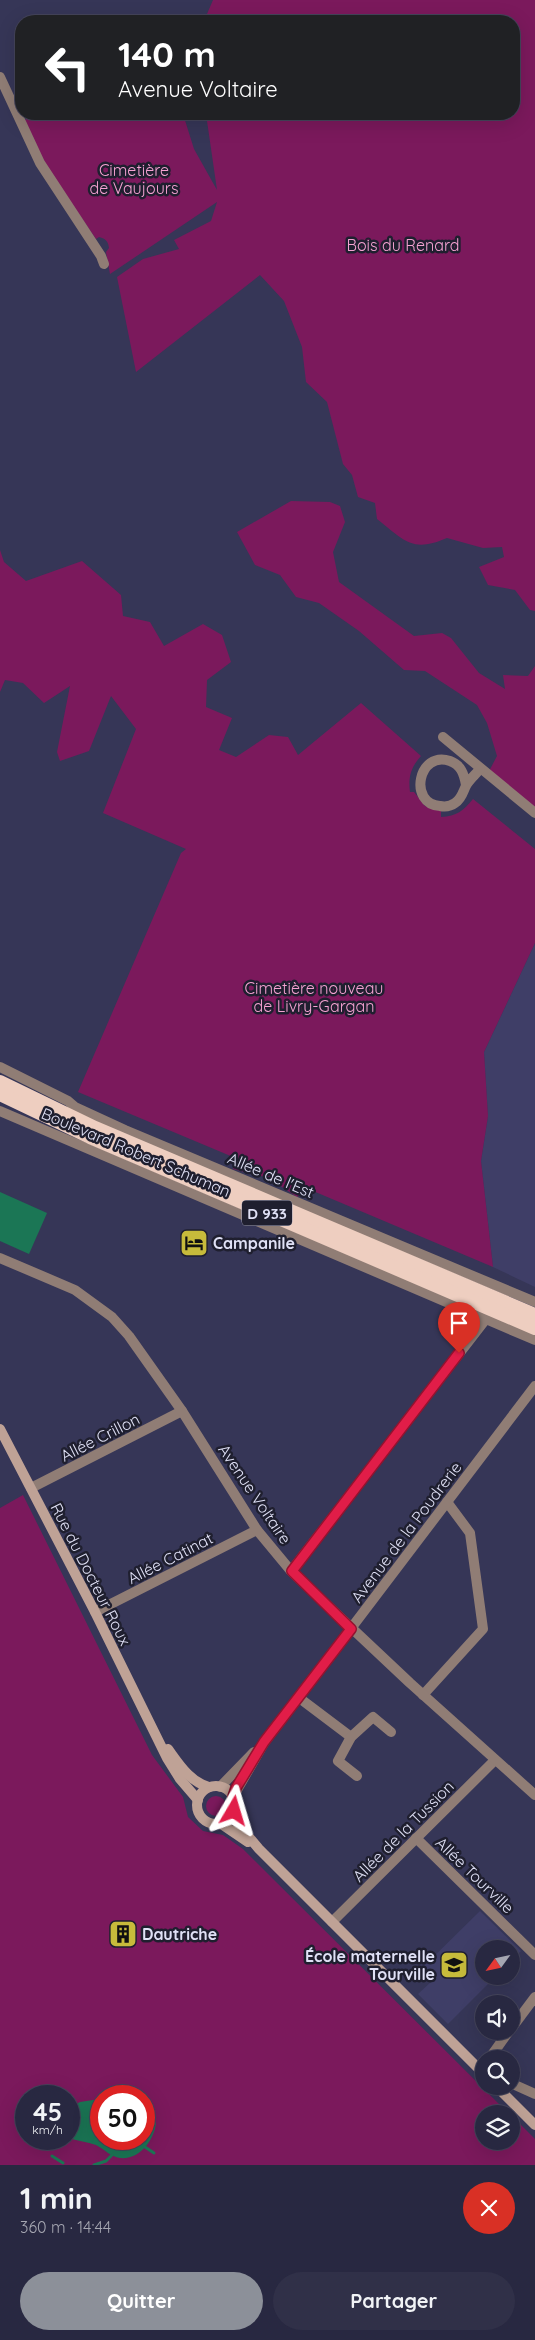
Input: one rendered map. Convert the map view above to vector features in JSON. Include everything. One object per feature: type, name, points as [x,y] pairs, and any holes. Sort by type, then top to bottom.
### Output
[{"type":"highway","name":"D 933","points":[[0,1082],[96,1128],[535,1315]]},
{"type":"highway","name":"D 933","points":[[0,1094],[90,1137],[535,1328]]},
{"type":"main road","name":"Rue du Docteur Roux","points":[[0,1430],[96,1612],[173,1770],[198,1800]]},
{"type":"main road","name":"Rue du Docteur Roux","points":[[155,1732],[189,1775],[202,1785],[209,1787]]},
{"type":"main road","points":[[234,1811],[226,1821],[213,1824],[205,1820],[198,1810],[198,1800],[201,1794],[209,1787],[220,1787],[228,1790],[233,1797],[234,1811],[238,1824],[259,1849],[475,2062]]},
{"type":"main road","points":[[220,1823],[259,1849]]},
{"type":"main road","points":[[505,2095],[535,2125]]},
{"type":"street","points":[[0,77],[15,109]]},
{"type":"street","points":[[20,120],[40,163],[101,256],[104,264]]},
{"type":"street","points":[[480,769],[466,785],[463,795],[455,803],[437,806],[428,802],[420,791],[419,780],[422,771],[437,760],[446,741],[535,813]]},
{"type":"street","points":[[437,760],[447,760],[457,764],[464,773],[466,785]]},
{"type":"street","name":"Allée de l'Est","points":[[0,1067],[68,1101],[75,1107],[118,1126],[535,1302]]},
{"type":"street","name":"Boulevard Robert Schuman","points":[[0,1110],[535,1340]]},
{"type":"street","name":"Avenue Voltaire","points":[[0,1258],[75,1290],[112,1317],[129,1336],[182,1411],[257,1530],[292,1571],[351,1629],[535,1795]]},
{"type":"street","points":[[292,1571],[486,1319]]},
{"type":"street","name":"Avenue de la Poudrerie","points":[[220,1787],[264,1742],[535,1386]]},
{"type":"street","name":"Allée Crillon","points":[[31,1488],[182,1411]]},
{"type":"street","points":[[423,1694],[483,1629],[470,1533],[447,1502]]},
{"type":"street","name":"Allée Catinat","points":[[96,1612],[257,1530]]},
{"type":"street","points":[[298,1697],[351,1737]]},
{"type":"street","points":[[356,1776],[338,1762],[351,1737],[373,1717],[391,1732]]},
{"type":"street","name":"Avenue de la Poudrerie","points":[[233,1797],[264,1742]]},
{"type":"street","name":"Allée de la Tussion","points":[[332,1922],[495,1760]]},
{"type":"street","name":"Allée Tourville","points":[[416,1838],[535,1955]]},
{"type":"street","points":[[520,2017],[535,1997]]},
{"type":"street","points":[[520,2087],[535,2094]]},
{"type":"shaded area","points":[[535,943],[535,1287],[493,1267],[481,1161],[488,1116],[484,1052]]},
{"type":"shaded area","points":[[0,1192],[47,1213],[29,1254],[0,1241]]},
{"type":"shaded area","name":"École maternelle Tourville","points":[[480,1911],[510,1940],[475,1940],[475,1985],[487,1985],[448,2024],[418,1994],[433,1980],[421,1969]]},
{"type":"shaded area","points":[[90,2100],[90,2143],[80,2141],[80,2102]]},
{"type":"shaded area","points":[[104,2150],[142,2150],[127,2158],[111,2155]]},
{"type":"green space","name":"Bois du Renard","points":[[213,0],[535,0],[535,611],[530,610],[515,590],[488,585],[479,567],[504,557],[502,547],[483,548],[447,538],[425,544],[409,542],[402,539],[377,519],[375,503],[358,497],[352,475],[343,464],[327,402],[306,382],[302,347],[284,301],[260,275],[136,372],[117,277],[143,259],[179,249],[174,240],[211,221],[217,202],[110,274],[106,252],[109,248],[107,242],[99,237],[96,239],[48,169],[24,121],[185,120],[194,149],[217,190],[207,120],[520,120],[520,15],[207,15]]},
{"type":"green space","points":[[291,501],[330,502],[340,506],[345,522],[333,552],[339,582],[414,636],[442,633],[451,638],[479,673],[505,689],[503,675],[528,676],[535,666],[535,813],[487,775],[497,756],[487,723],[477,705],[425,671],[404,670],[359,631],[319,603],[296,597],[280,575],[255,565],[237,532]]},
{"type":"green space","name":"Cimetière nouveau de Livry-Gargan","points":[[0,550],[4,562],[26,581],[82,561],[121,595],[123,616],[150,622],[164,646],[203,624],[222,635],[231,662],[207,680],[206,707],[232,718],[219,750],[236,757],[269,735],[288,737],[298,755],[361,703],[421,756],[411,773],[409,787],[410,792],[414,792],[425,806],[441,811],[441,817],[459,812],[473,799],[535,849],[535,943],[484,1052],[488,1116],[481,1161],[493,1267],[306,1188],[297,1197],[269,1178],[233,1169],[233,1157],[78,1092],[181,853],[186,849],[103,813],[136,729],[111,696],[89,751],[60,761],[57,752],[70,686],[44,703],[23,683],[5,680],[0,692]]},
{"type":"green space","points":[[23,1495],[152,1755],[183,1797],[188,1817],[203,1831],[223,1835],[243,1849],[475,2080],[475,2095],[490,2095],[500,2105],[475,2105],[475,2150],[520,2150],[520,2124],[535,2139],[535,2165],[0,2165],[0,1508]]},
{"type":"green space","points":[[216,1796],[223,1799],[226,1806],[223,1813],[216,1816],[209,1813],[206,1806],[209,1799]]},
{"type":"waterway","points":[[150,2150],[154,2153]]},
{"type":"waterway","points":[[94,2165],[106,2161],[112,2155]]},
{"type":"waterway","points":[[52,2156],[63,2163]]},
{"type":"place","name":"Campanile","points":[[194,1243]]},
{"type":"place","name":"Dautriche","points":[[123,1934]]},
{"type":"place","name":"École maternelle Tourville","points":[[454,1965]]},
{"type":"route","points":[[234,1811],[233,1797],[236,1788],[256,1760],[264,1742],[351,1629],[292,1571],[459,1353]]},
{"type":"park label","name":"Cimetière de Vaujours","points":[[134,179]]}]
